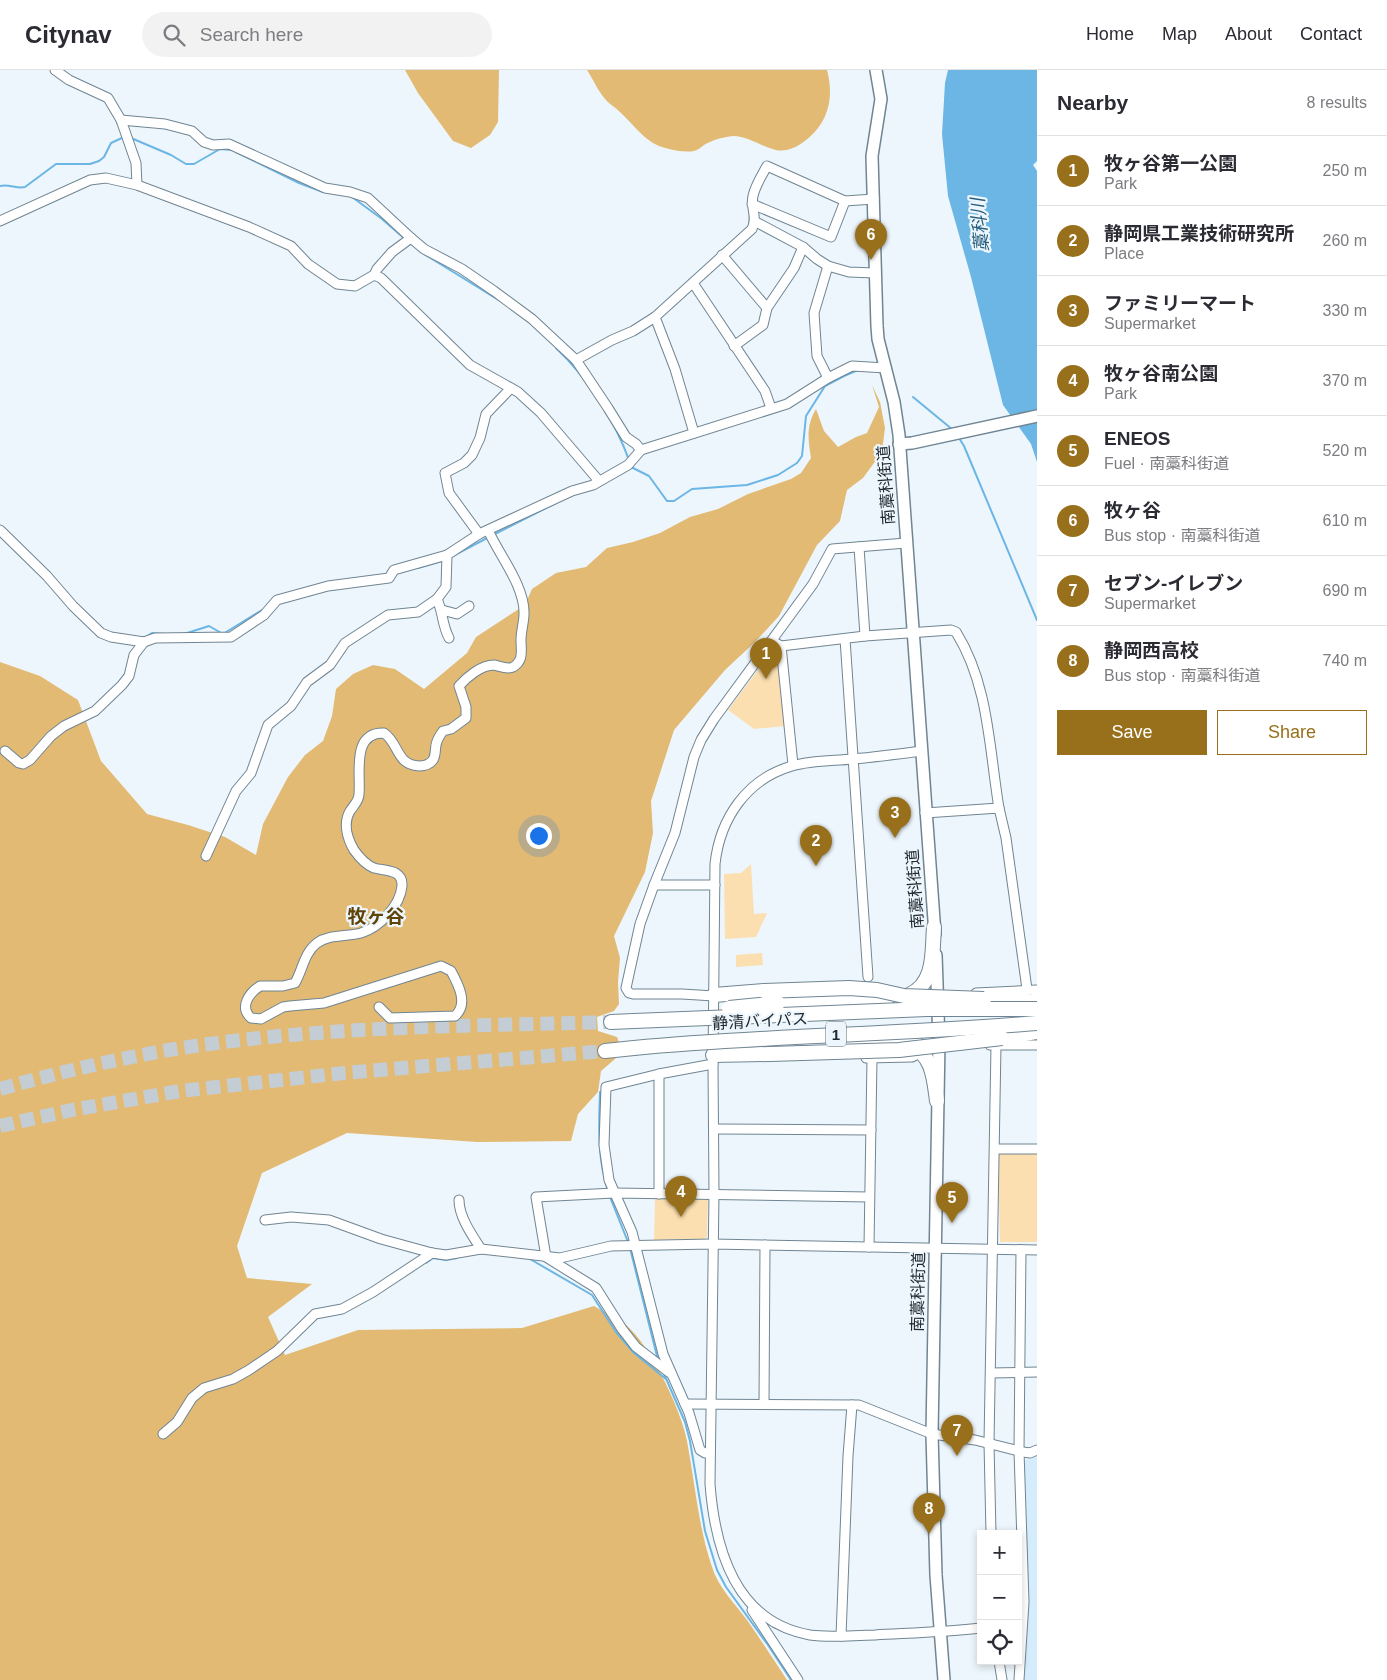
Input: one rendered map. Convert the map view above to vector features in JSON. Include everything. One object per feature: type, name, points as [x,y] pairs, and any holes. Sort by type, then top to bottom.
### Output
[{"type":"highway","points":[[909,995],[920,989],[928,976],[934,927]]},
{"type":"highway","points":[[714,996],[764,991],[849,988],[876,990],[904,996],[1037,1000]]},
{"type":"highway","name":"1","points":[[634,1021],[778,1003],[938,993]]},
{"type":"highway","name":"静清バイパス","points":[[611,1022],[927,1009],[1037,1009]]},
{"type":"highway","name":"静清バイパス","points":[[605,1051],[703,1041],[1037,1023]]},
{"type":"highway","name":"1","points":[[634,1048],[718,1045],[774,1050],[899,1050],[1037,1032]]},
{"type":"highway","name":"1","points":[[713,1059],[774,1050],[939,1042]]},
{"type":"highway","points":[[906,1043],[922,1052],[931,1065],[938,1101]]},
{"type":"main road","name":"南藁科街道","points":[[876,70],[881,99],[872,156],[878,339],[897,420],[938,993],[939,1042],[932,1434],[936,1575],[944,1680]]},
{"type":"main road","points":[[899,444],[912,443],[1037,416]]},
{"type":"street","points":[[55,70],[69,80],[108,98],[121,120],[136,163],[137,185]]},
{"type":"street","points":[[121,120],[165,124],[192,131],[204,142],[214,145],[229,144],[326,188],[350,192],[368,198],[424,250],[462,269],[532,319],[576,360],[626,438],[636,444],[640,450]]},
{"type":"street","points":[[576,360],[612,340],[633,331],[655,317],[752,229],[756,222],[752,204],[753,195],[767,166],[845,200],[874,199]]},
{"type":"street","points":[[0,221],[90,180],[106,178],[137,185],[249,227],[291,246],[308,264],[337,284],[355,286],[374,275],[392,252],[411,238]]},
{"type":"street","points":[[752,204],[831,237],[845,200]]},
{"type":"street","points":[[756,222],[803,247],[816,259],[828,266],[849,272],[875,273]]},
{"type":"street","points":[[734,346],[763,325],[767,308],[794,268],[803,247]]},
{"type":"street","points":[[722,255],[767,308]]},
{"type":"street","points":[[828,266],[814,313],[817,356],[828,378]]},
{"type":"street","points":[[374,275],[381,278],[470,365],[512,388],[541,413],[599,481]]},
{"type":"street","points":[[693,284],[765,391],[771,408]]},
{"type":"street","points":[[655,317],[675,369],[694,432]]},
{"type":"street","points":[[0,530],[47,576],[100,633],[111,637],[144,642],[155,638],[231,637],[264,615],[277,600],[328,586],[388,578],[394,570],[447,554],[478,534],[489,531],[572,491],[593,485],[628,465],[640,450],[787,404],[828,378],[852,366],[886,368]]},
{"type":"street","points":[[478,534],[449,493],[446,473],[464,463],[472,455],[480,438],[486,414],[512,388]]},
{"type":"street","points":[[379,1008],[390,1018],[454,1016],[462,1006],[462,996],[451,971],[441,966],[324,1003],[283,1007],[261,1019],[251,1018],[246,1010],[246,1002],[250,995],[260,986],[283,986],[295,982],[306,956],[318,943],[330,938],[360,933],[370,929],[382,921],[393,909],[400,895],[401,880],[397,873],[366,864],[354,850],[345,824],[359,796],[359,755],[367,738],[372,734],[384,733],[392,740],[396,751],[408,764],[415,766],[428,765],[433,760],[438,739],[443,730],[451,729],[466,718],[466,707],[459,686],[467,677],[486,666],[514,667],[521,659],[523,652],[521,640],[525,613],[521,593],[489,531]]},
{"type":"street","points":[[714,996],[633,994],[627,992],[626,988],[640,924],[675,833],[694,757],[701,740],[714,719],[814,584],[832,549],[906,543]]},
{"type":"street","points":[[859,547],[865,636]]},
{"type":"street","points":[[206,856],[236,792],[251,773],[268,725],[292,706],[307,682],[330,665],[346,643],[388,615],[418,612],[437,599],[446,587],[447,554]]},
{"type":"street","points":[[437,599],[442,610],[443,627],[449,638]]},
{"type":"street","points":[[442,610],[457,614],[470,606]]},
{"type":"street","points":[[772,641],[781,646],[865,636],[955,631],[971,662],[983,696],[999,808],[1006,838],[1027,989]]},
{"type":"street","points":[[845,639],[868,977]]},
{"type":"street","points":[[5,751],[19,763],[23,764],[30,760],[51,736],[64,726],[95,711],[129,676],[134,655],[144,642]]},
{"type":"street","points":[[781,646],[793,765]]},
{"type":"street","points":[[798,1680],[733,1580],[720,1547],[712,1513],[710,1404],[714,1194],[715,864],[718,843],[735,805],[753,787],[772,774],[793,765],[921,751]]},
{"type":"street","points":[[926,813],[999,808]]},
{"type":"street","points":[[654,885],[714,885]]},
{"type":"street","points":[[938,993],[1019,991],[1027,989],[1036,990],[1037,1000]]},
{"type":"street","points":[[939,1042],[1037,1045]]},
{"type":"street","points":[[991,1530],[989,1443],[996,1045]]},
{"type":"street","points":[[749,1055],[761,1059],[872,1058],[912,1057],[922,1052]]},
{"type":"street","points":[[869,1247],[872,1058]]},
{"type":"street","points":[[710,1453],[700,1450],[685,1404],[663,1354],[636,1245],[628,1221],[609,1180],[604,1145],[605,1090],[609,1085],[660,1074],[713,1059]]},
{"type":"street","points":[[659,1194],[660,1074]]},
{"type":"street","points":[[714,1129],[871,1130]]},
{"type":"street","points":[[995,1149],[1037,1149]]},
{"type":"street","points":[[670,1373],[636,1347],[596,1288],[546,1257],[536,1197],[614,1193],[869,1197]]},
{"type":"street","points":[[459,1200],[459,1206],[467,1226],[480,1249]]},
{"type":"street","points":[[265,1220],[291,1217],[329,1220],[381,1239],[432,1253],[453,1255],[480,1249],[529,1253],[552,1258],[573,1256],[611,1246],[712,1244],[1037,1250]]},
{"type":"street","points":[[764,1404],[765,1245]]},
{"type":"street","points":[[1021,1250],[1019,1373],[1021,1575]]},
{"type":"street","points":[[164,1434],[177,1422],[192,1398],[204,1388],[233,1379],[249,1370],[277,1351],[315,1314],[342,1309],[360,1300],[432,1253]]},
{"type":"street","points":[[991,1374],[1037,1372]]},
{"type":"street","points":[[685,1404],[852,1405],[877,1411],[932,1434],[989,1443],[1030,1453],[1037,1450]]},
{"type":"street","points":[[841,1636],[852,1405]]},
{"type":"street","points":[[733,1580],[755,1608],[777,1624],[810,1635],[940,1633],[977,1628]]},
{"type":"street","points":[[1019,1680],[1024,1602],[1022,1585]]},
{"type":"street","points":[[1000,1665],[1002,1680]]},
{"type":"shaded area","points":[[405,70],[499,70],[498,122],[490,135],[471,148],[453,141],[418,93]]},
{"type":"shaded area","points":[[587,70],[827,70],[830,92],[829,102],[827,111],[818,129],[802,143],[790,149],[776,150],[739,136],[733,136],[714,140],[694,151],[679,151],[657,145],[644,136],[605,99]]},
{"type":"shaded area","points":[[872,385],[880,402],[885,428],[882,452],[863,478],[847,490],[840,521],[817,545],[779,616],[725,670],[674,730],[651,801],[653,833],[645,872],[614,936],[620,958],[619,1004],[614,1011],[597,1017],[598,1031],[617,1037],[621,1048],[615,1059],[601,1071],[598,1092],[578,1114],[571,1141],[477,1142],[347,1133],[262,1173],[237,1246],[247,1278],[312,1284],[268,1317],[285,1355],[358,1330],[522,1328],[594,1306],[626,1325],[636,1335],[655,1363],[672,1396],[684,1428],[703,1536],[715,1574],[787,1680],[0,1680],[0,662],[40,676],[78,700],[101,761],[147,814],[225,837],[256,855],[263,824],[288,777],[305,755],[323,741],[332,716],[336,689],[353,674],[373,665],[395,669],[424,689],[467,653],[476,637],[525,605],[532,589],[556,573],[586,567],[607,548],[660,533],[690,517],[718,509],[748,494],[791,479],[801,473],[811,458],[809,433],[816,409],[824,431],[838,447],[867,433],[879,407]]},
{"type":"shaded area","points":[[774,648],[778,649],[786,726],[754,729],[728,710]]},
{"type":"shaded area","points":[[751,864],[754,914],[767,913],[756,937],[725,939],[724,874],[741,873]]},
{"type":"shaded area","points":[[762,953],[763,965],[736,967],[736,955]]},
{"type":"shaded area","points":[[998,1152],[1037,1153],[1037,1242],[1000,1242]]},
{"type":"shaded area","points":[[655,1198],[708,1198],[707,1237],[703,1239],[654,1240]]},
{"type":"shaded area","points":[[1037,1457],[1037,1680],[1023,1680],[1022,1461]]},
{"type":"water","name":"藁科川","points":[[948,70],[1037,70],[1037,161],[1033,165],[1037,171],[1037,462],[1031,444],[1003,405],[971,277],[948,196],[942,134],[945,83]]},
{"type":"waterway","points":[[0,186],[25,187],[56,164],[90,164],[99,161],[104,157],[111,143],[124,137]]},
{"type":"waterway","points":[[131,138],[171,155],[186,164],[194,164],[220,149],[232,150]]},
{"type":"waterway","points":[[236,152],[299,183],[323,192]]},
{"type":"waterway","points":[[352,197],[405,239]]},
{"type":"waterway","points":[[424,254],[497,299]]},
{"type":"waterway","points":[[556,348],[579,372],[599,400],[616,430],[629,460]]},
{"type":"waterway","points":[[631,467],[649,476],[667,501],[674,501],[692,489],[747,485],[778,475],[797,463],[802,456],[806,416],[825,386],[858,370]]},
{"type":"waterway","points":[[913,397],[953,430]]},
{"type":"waterway","points":[[959,438],[1037,620]]},
{"type":"waterway","points":[[493,535],[556,503]]},
{"type":"waterway","points":[[449,558],[489,537]]},
{"type":"waterway","points":[[418,568],[442,561]]},
{"type":"waterway","points":[[184,634],[209,626],[223,634],[262,610]]},
{"type":"waterway","points":[[146,637],[152,633],[165,634]]},
{"type":"waterway","points":[[600,1092],[600,1154],[608,1191]]},
{"type":"waterway","points":[[610,1197],[628,1242]]},
{"type":"waterway","points":[[630,1248],[658,1360]]},
{"type":"waterway","points":[[426,1263],[433,1258],[446,1260],[457,1258]]},
{"type":"waterway","points":[[530,1259],[592,1295],[616,1332],[634,1353],[666,1379]]},
{"type":"waterway","points":[[664,1374],[685,1422],[705,1531],[717,1570],[726,1587],[791,1680]]},
{"type":"tunnel","points":[[0,1089],[126,1058],[224,1042],[390,1028],[611,1022]]},
{"type":"tunnel","points":[[0,1126],[72,1110],[180,1091],[344,1073],[605,1051]]},
{"type":"place","name":"牧ヶ谷","points":[[871,260]]},
{"type":"place","name":"牧ヶ谷第一公園","points":[[766,679]]},
{"type":"place","name":"ファミリーマート","points":[[895,838]]},
{"type":"place","name":"静岡県工業技術研究所","points":[[816,866]]},
{"type":"place","name":"牧ヶ谷南公園","points":[[681,1217]]},
{"type":"place","name":"ENEOS","points":[[952,1223]]},
{"type":"place","name":"セブン-イレブン","points":[[957,1456]]},
{"type":"place","name":"静岡西高校","points":[[929,1534]]},
{"type":"district","name":"牧ヶ谷","points":[[376,916]]}]
